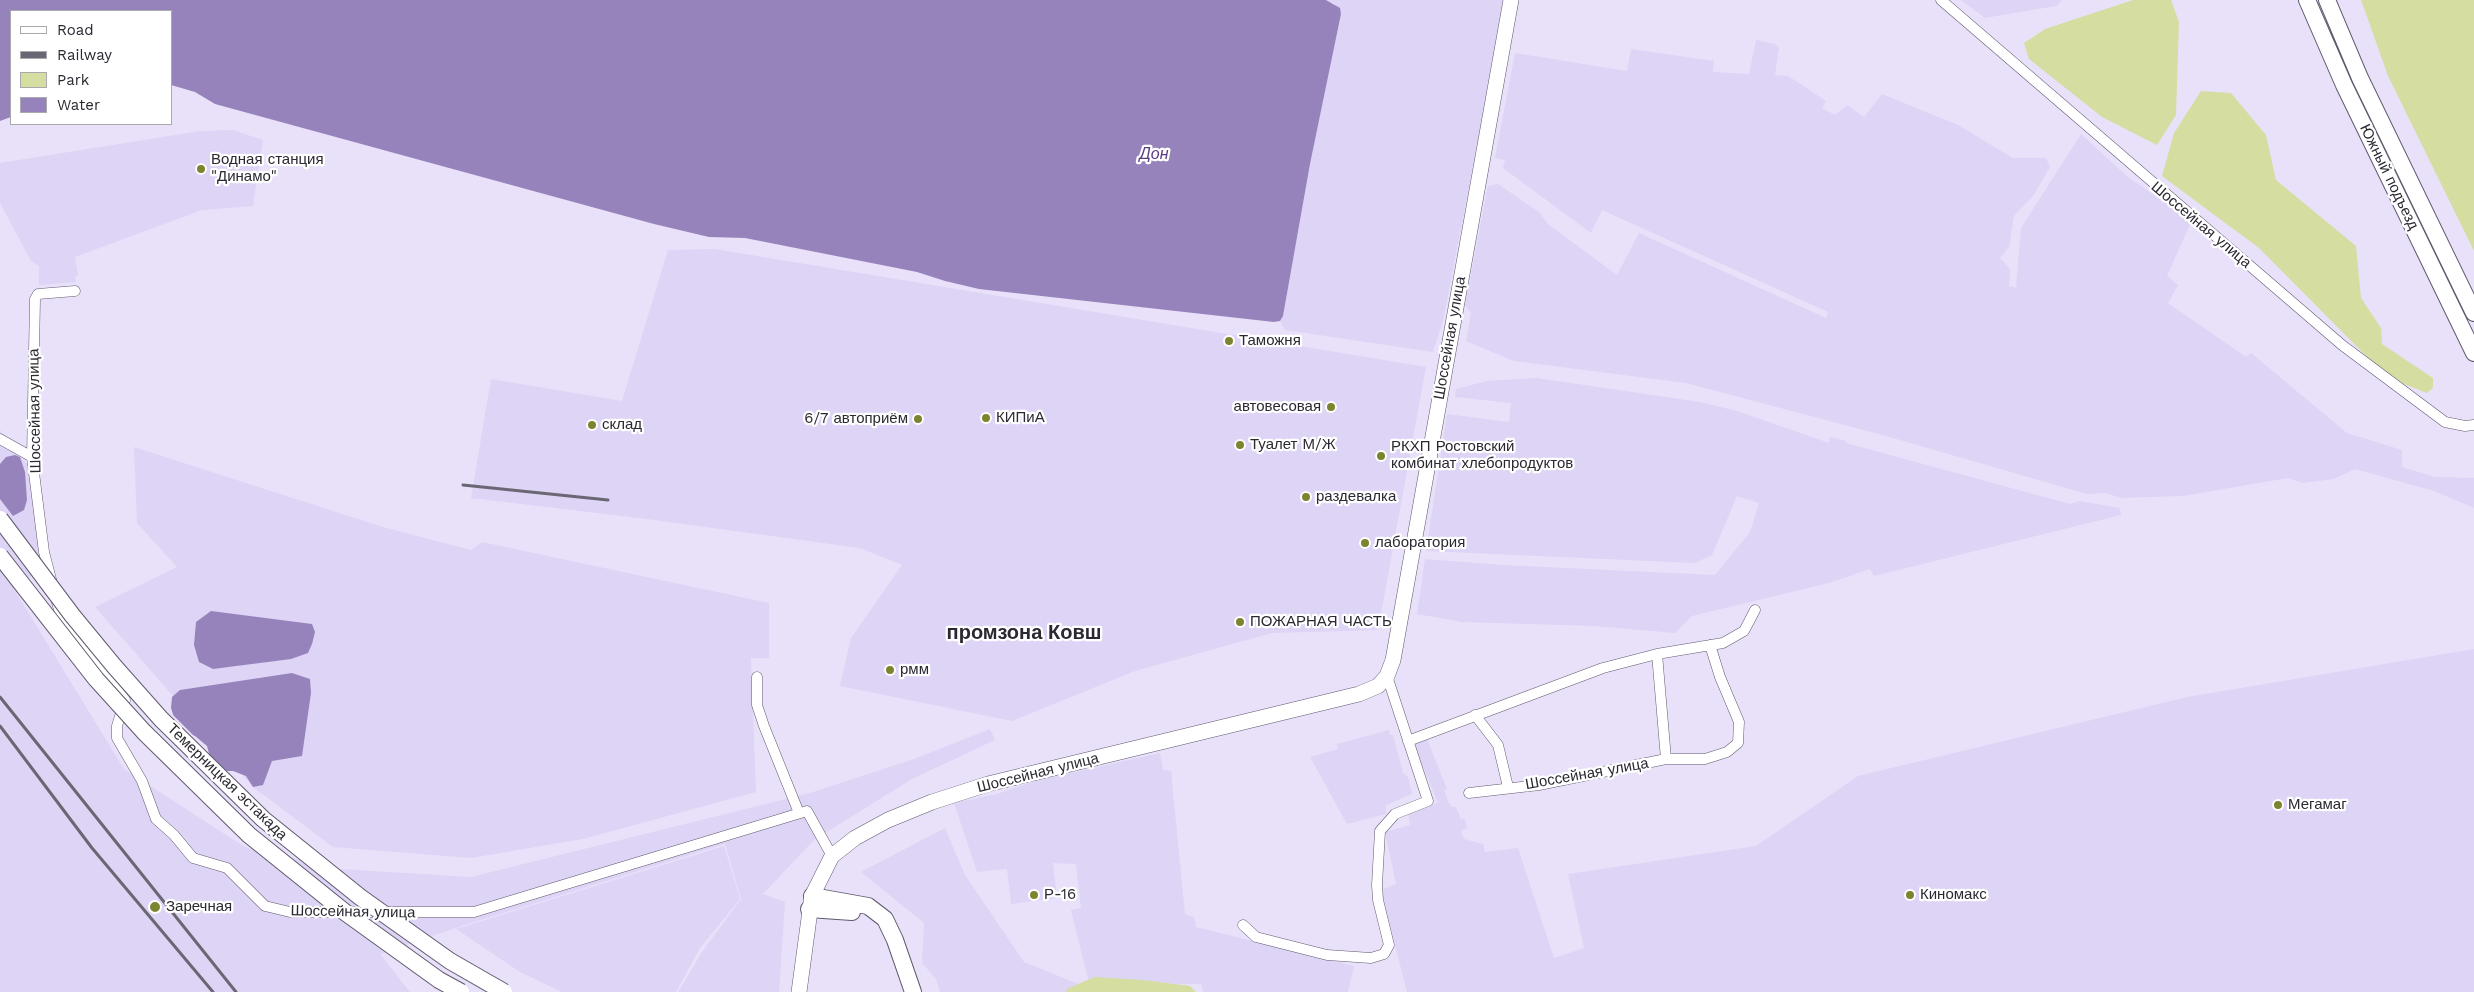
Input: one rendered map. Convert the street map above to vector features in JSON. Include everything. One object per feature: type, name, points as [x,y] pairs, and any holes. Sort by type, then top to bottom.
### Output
[{"type":"main road","name":"Шоссейная улица","points":[[799,992],[811,903],[832,856],[855,838],[888,820],[932,802],[988,784],[1359,694],[1378,686],[1387,676],[1393,660],[1511,0]]},
{"type":"main road","name":"Южный подъезд","points":[[2307,0],[2344,85],[2474,353]]},
{"type":"main road","name":"Южный подъезд","points":[[2327,0],[2360,78],[2474,312]]},
{"type":"main road","name":"Темерницкая эстакада","points":[[0,519],[72,615],[114,666],[161,719],[264,820],[366,902],[450,961],[504,992]]},
{"type":"main road","name":"Темерницкая эстакада","points":[[0,556],[96,679],[144,732],[249,836],[346,913],[439,980],[461,992]]},
{"type":"main road","points":[[811,903],[846,901],[868,906],[885,920],[895,940],[913,992]]},
{"type":"main road","points":[[811,903],[855,912],[865,915],[872,920],[886,942],[904,992]]},
{"type":"street","name":"Шоссейная улица","points":[[1941,0],[2342,345],[2445,422],[2465,426],[2474,425]]},
{"type":"street","name":"Шоссейная улица","points":[[75,291],[38,294],[35,299],[32,457],[44,552],[63,623],[125,700],[117,738],[142,781],[154,814],[193,858],[227,868],[265,906],[290,912],[474,912],[803,812]]},
{"type":"street","points":[[0,439],[32,457]]},
{"type":"street","points":[[1408,740],[1603,668],[1657,654],[1732,640],[1744,631],[1755,610]]},
{"type":"street","name":"Шоссейная улица","points":[[1469,793],[1539,785],[1666,759],[1705,759],[1726,752],[1738,743],[1739,722],[1720,677],[1710,645]]},
{"type":"street","name":"Шоссейная улица","points":[[1657,654],[1666,759]]},
{"type":"street","points":[[757,676],[758,704],[764,726],[803,812],[832,856]]},
{"type":"street","points":[[1243,925],[1256,937],[1327,955],[1371,958],[1384,954],[1388,945],[1378,900],[1377,885],[1380,831],[1395,814],[1428,801],[1387,676]]},
{"type":"street","name":"Шоссейная улица","points":[[1474,715],[1498,745],[1508,788]]},
{"type":"shaded area","points":[[1326,0],[1505,0],[1443,321],[1433,352],[1285,330],[1280,321],[1283,316],[1310,164],[1341,14],[1334,3]]},
{"type":"shaded area","points":[[1961,0],[2062,0],[2056,6],[1985,18]]},
{"type":"shaded area","points":[[1756,40],[1775,44],[1779,48],[1775,75],[1788,76],[1826,101],[1822,108],[1835,115],[1847,105],[1864,117],[1882,94],[1958,125],[2013,158],[2046,158],[2050,167],[2033,196],[2014,216],[2009,247],[2000,258],[2010,269],[2009,286],[2016,288],[2021,228],[2081,134],[2129,178],[2192,220],[2167,276],[2178,285],[2168,303],[2246,357],[2251,353],[2347,433],[2402,450],[2402,467],[2435,477],[2474,478],[2474,508],[2434,491],[2355,469],[2334,479],[2303,483],[2288,478],[2183,496],[2121,498],[2106,493],[2087,494],[1886,436],[1686,383],[1514,361],[1466,341],[1471,313],[1465,305],[1488,186],[1498,184],[1539,212],[1548,224],[1617,275],[1639,233],[1826,318],[1828,312],[1602,210],[1591,233],[1503,168],[1505,160],[1495,158],[1515,53],[1627,71],[1631,49],[1714,61],[1713,72],[1749,74]]},
{"type":"shaded area","points":[[233,130],[263,140],[253,206],[202,210],[75,257],[78,275],[75,276],[76,282],[39,285],[39,266],[31,261],[0,203],[0,163],[200,131]]},
{"type":"shaded area","name":"РКХП Ростовский комбинат хлебопродуктов","points":[[715,249],[1426,367],[1378,630],[1272,633],[1135,671],[1012,721],[840,686],[851,638],[902,565],[860,548],[647,519],[471,498],[491,379],[622,401],[668,250]]},
{"type":"shaded area","points":[[1537,378],[1700,402],[1737,411],[1829,443],[1830,437],[1847,441],[1846,443],[2070,504],[2080,501],[2120,508],[2121,515],[1874,576],[1870,569],[1829,583],[1692,616],[1675,633],[1594,626],[1462,622],[1417,614],[1425,559],[1502,565],[1715,575],[1750,532],[1759,503],[1737,496],[1712,555],[1695,563],[1426,551],[1447,414],[1509,422],[1511,403],[1455,397],[1456,389],[1487,381]]},
{"type":"shaded area","points":[[0,430],[13,452],[30,466],[44,566],[14,589],[124,769],[245,847],[339,869],[471,877],[810,793],[914,759],[990,729],[995,740],[912,779],[814,840],[763,894],[785,902],[779,992],[678,992],[702,952],[741,899],[725,844],[462,926],[380,954],[410,992],[0,992]]},
{"type":"shaded area","points":[[134,447],[383,527],[471,550],[482,542],[769,603],[769,658],[751,658],[756,792],[583,839],[471,858],[333,847],[253,787],[95,607],[177,567],[137,523]]},
{"type":"shaded area","points":[[2474,649],[2474,992],[1407,992],[1381,890],[1396,884],[1385,832],[1410,825],[1408,813],[1438,803],[1414,745],[1427,739],[1447,789],[1444,790],[1448,801],[1452,807],[1456,807],[1461,819],[1465,819],[1467,828],[1461,831],[1464,839],[1483,844],[1485,852],[1518,848],[1554,958],[1584,948],[1568,874],[1756,846],[1858,776],[2187,697]]},
{"type":"shaded area","points":[[1389,730],[1390,735],[1393,735],[1403,773],[1408,777],[1412,794],[1386,805],[1386,814],[1347,824],[1310,757],[1338,749],[1337,744]]},
{"type":"shaded area","points":[[1160,753],[1163,770],[1171,771],[1185,914],[1194,917],[1196,927],[1354,966],[1348,992],[1203,992],[1201,984],[1092,983],[1088,979],[1071,910],[1081,908],[1076,864],[1053,863],[1057,898],[1011,904],[1007,869],[977,872],[954,803],[997,794],[1035,781]]},
{"type":"shaded area","points":[[945,828],[965,875],[1024,962],[1081,985],[1082,992],[940,992],[936,979],[922,963],[924,923],[861,872]]},
{"type":"shaded area","points":[[724,846],[740,899],[700,948],[676,992],[562,992],[520,972],[456,929]]},
{"type":"green space","points":[[2133,0],[2171,0],[2179,22],[2176,115],[2157,145],[2102,117],[2029,59],[2024,43],[2045,29]]},
{"type":"green space","points":[[2361,0],[2474,0],[2474,251],[2388,76]]},
{"type":"green space","points":[[2201,91],[2231,93],[2266,135],[2276,180],[2356,246],[2361,298],[2381,328],[2382,344],[2433,378],[2433,388],[2427,393],[2404,384],[2370,360],[2259,248],[2162,176],[2174,133]]},
{"type":"green space","points":[[1094,977],[1143,980],[1190,986],[1196,992],[1066,992],[1067,989]]},
{"type":"water","name":"Дон","points":[[0,0],[1326,0],[1340,8],[1341,14],[1310,164],[1283,316],[1280,321],[1274,322],[979,289],[917,272],[745,238],[709,237],[654,224],[215,104],[195,92],[172,85],[172,10],[10,10],[10,117],[0,121]]},
{"type":"water","points":[[15,455],[20,457],[25,472],[27,500],[24,510],[13,516],[0,499],[0,464],[6,457]]},
{"type":"water","points":[[211,611],[312,624],[315,632],[312,644],[308,653],[291,659],[213,669],[199,662],[194,645],[196,622]]},
{"type":"water","points":[[292,673],[310,679],[311,693],[302,756],[272,761],[263,785],[253,787],[246,776],[233,771],[220,771],[211,761],[207,746],[195,736],[183,732],[175,721],[171,708],[172,697],[180,690]]},
{"type":"pier","points":[[170,712],[205,747],[193,738],[183,734],[173,722]]},
{"type":"railway","points":[[463,485],[608,500]]},
{"type":"railway","points":[[0,697],[236,992]]},
{"type":"railway","points":[[0,726],[92,848],[213,992]]},
{"type":"place","name":"Водная станция \"Динамо\"","points":[[201,169]]},
{"type":"place","name":"Таможня","points":[[1229,341]]},
{"type":"place","name":"автовесовая","points":[[1331,407]]},
{"type":"place","name":"КИПиА","points":[[986,418]]},
{"type":"place","name":"6/7 автоприём","points":[[918,419]]},
{"type":"place","name":"склад","points":[[592,425]]},
{"type":"place","name":"Туалет М/Ж","points":[[1240,445]]},
{"type":"place","name":"РКХП Ростовский комбинат хлебопродуктов","points":[[1381,456]]},
{"type":"place","name":"раздевалка","points":[[1306,497]]},
{"type":"place","name":"лаборатория","points":[[1365,543]]},
{"type":"place","name":"ПОЖАРНАЯ ЧАСТЬ","points":[[1240,622]]},
{"type":"place","name":"рмм","points":[[890,670]]},
{"type":"place","name":"Мегамаг","points":[[2278,805]]},
{"type":"place","name":"Р-16","points":[[1034,895]]},
{"type":"place","name":"Киномакс","points":[[1910,895]]},
{"type":"place","name":"Заречная","points":[[155,907]]},
{"type":"district","name":"промзона Ковш","points":[[1024,633]]}]
